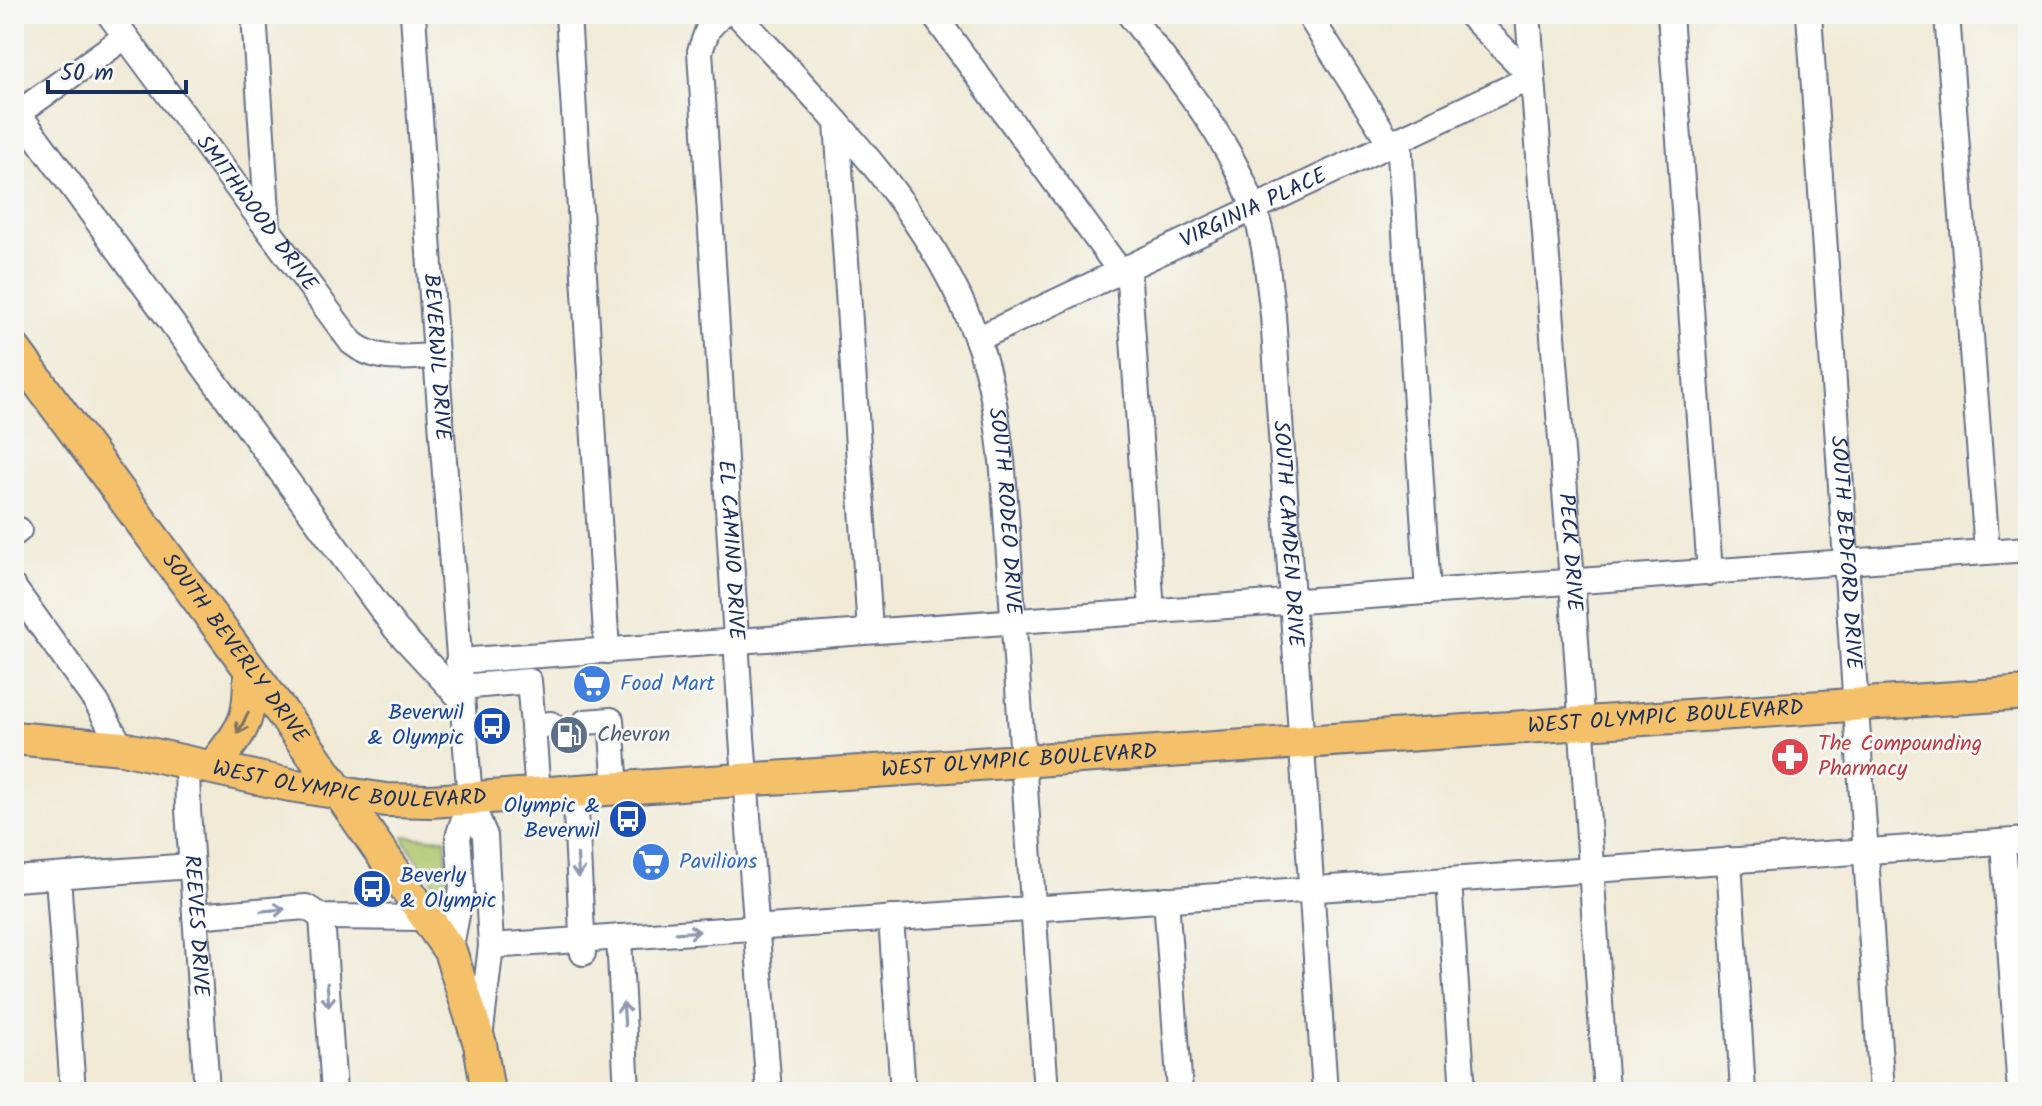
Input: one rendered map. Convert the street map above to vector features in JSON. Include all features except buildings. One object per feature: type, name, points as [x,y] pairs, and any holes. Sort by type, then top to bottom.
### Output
[{"type":"main road","name":"SOUTH BEVERLY DRIVE","points":[[14,349],[339,793],[450,951],[480,1044],[488,1092]]},
{"type":"main road","points":[[200,764],[245,724],[250,707],[250,672]]},
{"type":"main road","name":"WEST OLYMPIC BOULEVARD","points":[[14,738],[122,748],[290,785],[386,800],[470,800],[2028,693]]},
{"type":"street","name":"SMITHWOOD DRIVE","points":[[109,14],[127,25],[352,343],[365,353],[381,358],[436,356]]},
{"type":"street","points":[[254,14],[268,227]]},
{"type":"street","name":"BEVERWIL DRIVE","points":[[413,14],[470,800]]},
{"type":"street","points":[[568,14],[607,651]]},
{"type":"street","name":"EL CAMINO DRIVE","points":[[722,14],[708,29],[700,51],[769,1092]]},
{"type":"street","name":"SOUTH RODEO DRIVE","points":[[737,14],[837,122],[924,231],[977,339],[991,385],[998,426],[1014,621],[1046,1092]]},
{"type":"street","points":[[933,14],[1124,269],[1152,611]]},
{"type":"street","name":"SOUTH CAMDEN DRIVE","points":[[1129,14],[1228,150],[1253,207],[1265,257],[1273,315],[1325,1092]]},
{"type":"street","points":[[1308,14],[1394,141],[1428,592]]},
{"type":"street","points":[[1469,14],[1532,77]]},
{"type":"street","name":"PECK DRIVE","points":[[1528,14],[1572,581],[1606,1092]]},
{"type":"street","points":[[1670,14],[1710,573]]},
{"type":"street","name":"SOUTH BEDFORD DRIVE","points":[[1809,14],[1882,1092]]},
{"type":"street","points":[[1947,14],[1987,551]]},
{"type":"street","points":[[127,25],[15,112],[395,628],[461,693],[529,681],[542,725],[538,795]]},
{"type":"street","name":"VIRGINIA PLACE","points":[[977,339],[1532,77]]},
{"type":"street","points":[[837,122],[870,631]]},
{"type":"street","points":[[458,661],[2028,549]]},
{"type":"street","points":[[14,588],[97,703],[122,748]]},
{"type":"street","points":[[585,722],[611,720],[616,789]]},
{"type":"street","name":"REEVES DRIVE","points":[[200,764],[191,866],[207,1092]]},
{"type":"street","points":[[575,792],[583,947]]},
{"type":"street","points":[[470,800],[485,836],[491,946],[480,1044]]},
{"type":"street","points":[[450,951],[462,889],[458,837],[470,800]]},
{"type":"street","points":[[491,946],[583,947],[619,937],[2028,840]]},
{"type":"street","points":[[2003,842],[2020,1092]]},
{"type":"street","points":[[1729,860],[1743,1092]]},
{"type":"street","points":[[14,879],[191,866]]},
{"type":"street","points":[[58,876],[73,1092]]},
{"type":"street","points":[[1449,880],[1463,1092]]},
{"type":"street","points":[[1166,899],[1180,1092]]},
{"type":"street","points":[[195,916],[306,907],[322,917],[426,918]]},
{"type":"street","points":[[322,917],[334,1092]]},
{"type":"street","points":[[891,918],[903,1092]]},
{"type":"street","points":[[619,937],[628,1092]]},
{"type":"green space","points":[[404,836],[445,839],[449,896],[445,898],[405,842]]},
{"type":"place","name":"Food Mart","points":[[592,684]]},
{"type":"place","name":"Beverwil & Olympic","points":[[492,726]]},
{"type":"place","name":"Chevron","points":[[569,735]]},
{"type":"place","name":"The Compounding Pharmacy","points":[[1790,757]]},
{"type":"place","name":"Olympic & Beverwil","points":[[628,819]]},
{"type":"place","name":"Pavilions","points":[[651,862]]},
{"type":"place","name":"Beverly & Olympic","points":[[372,889]]}]
